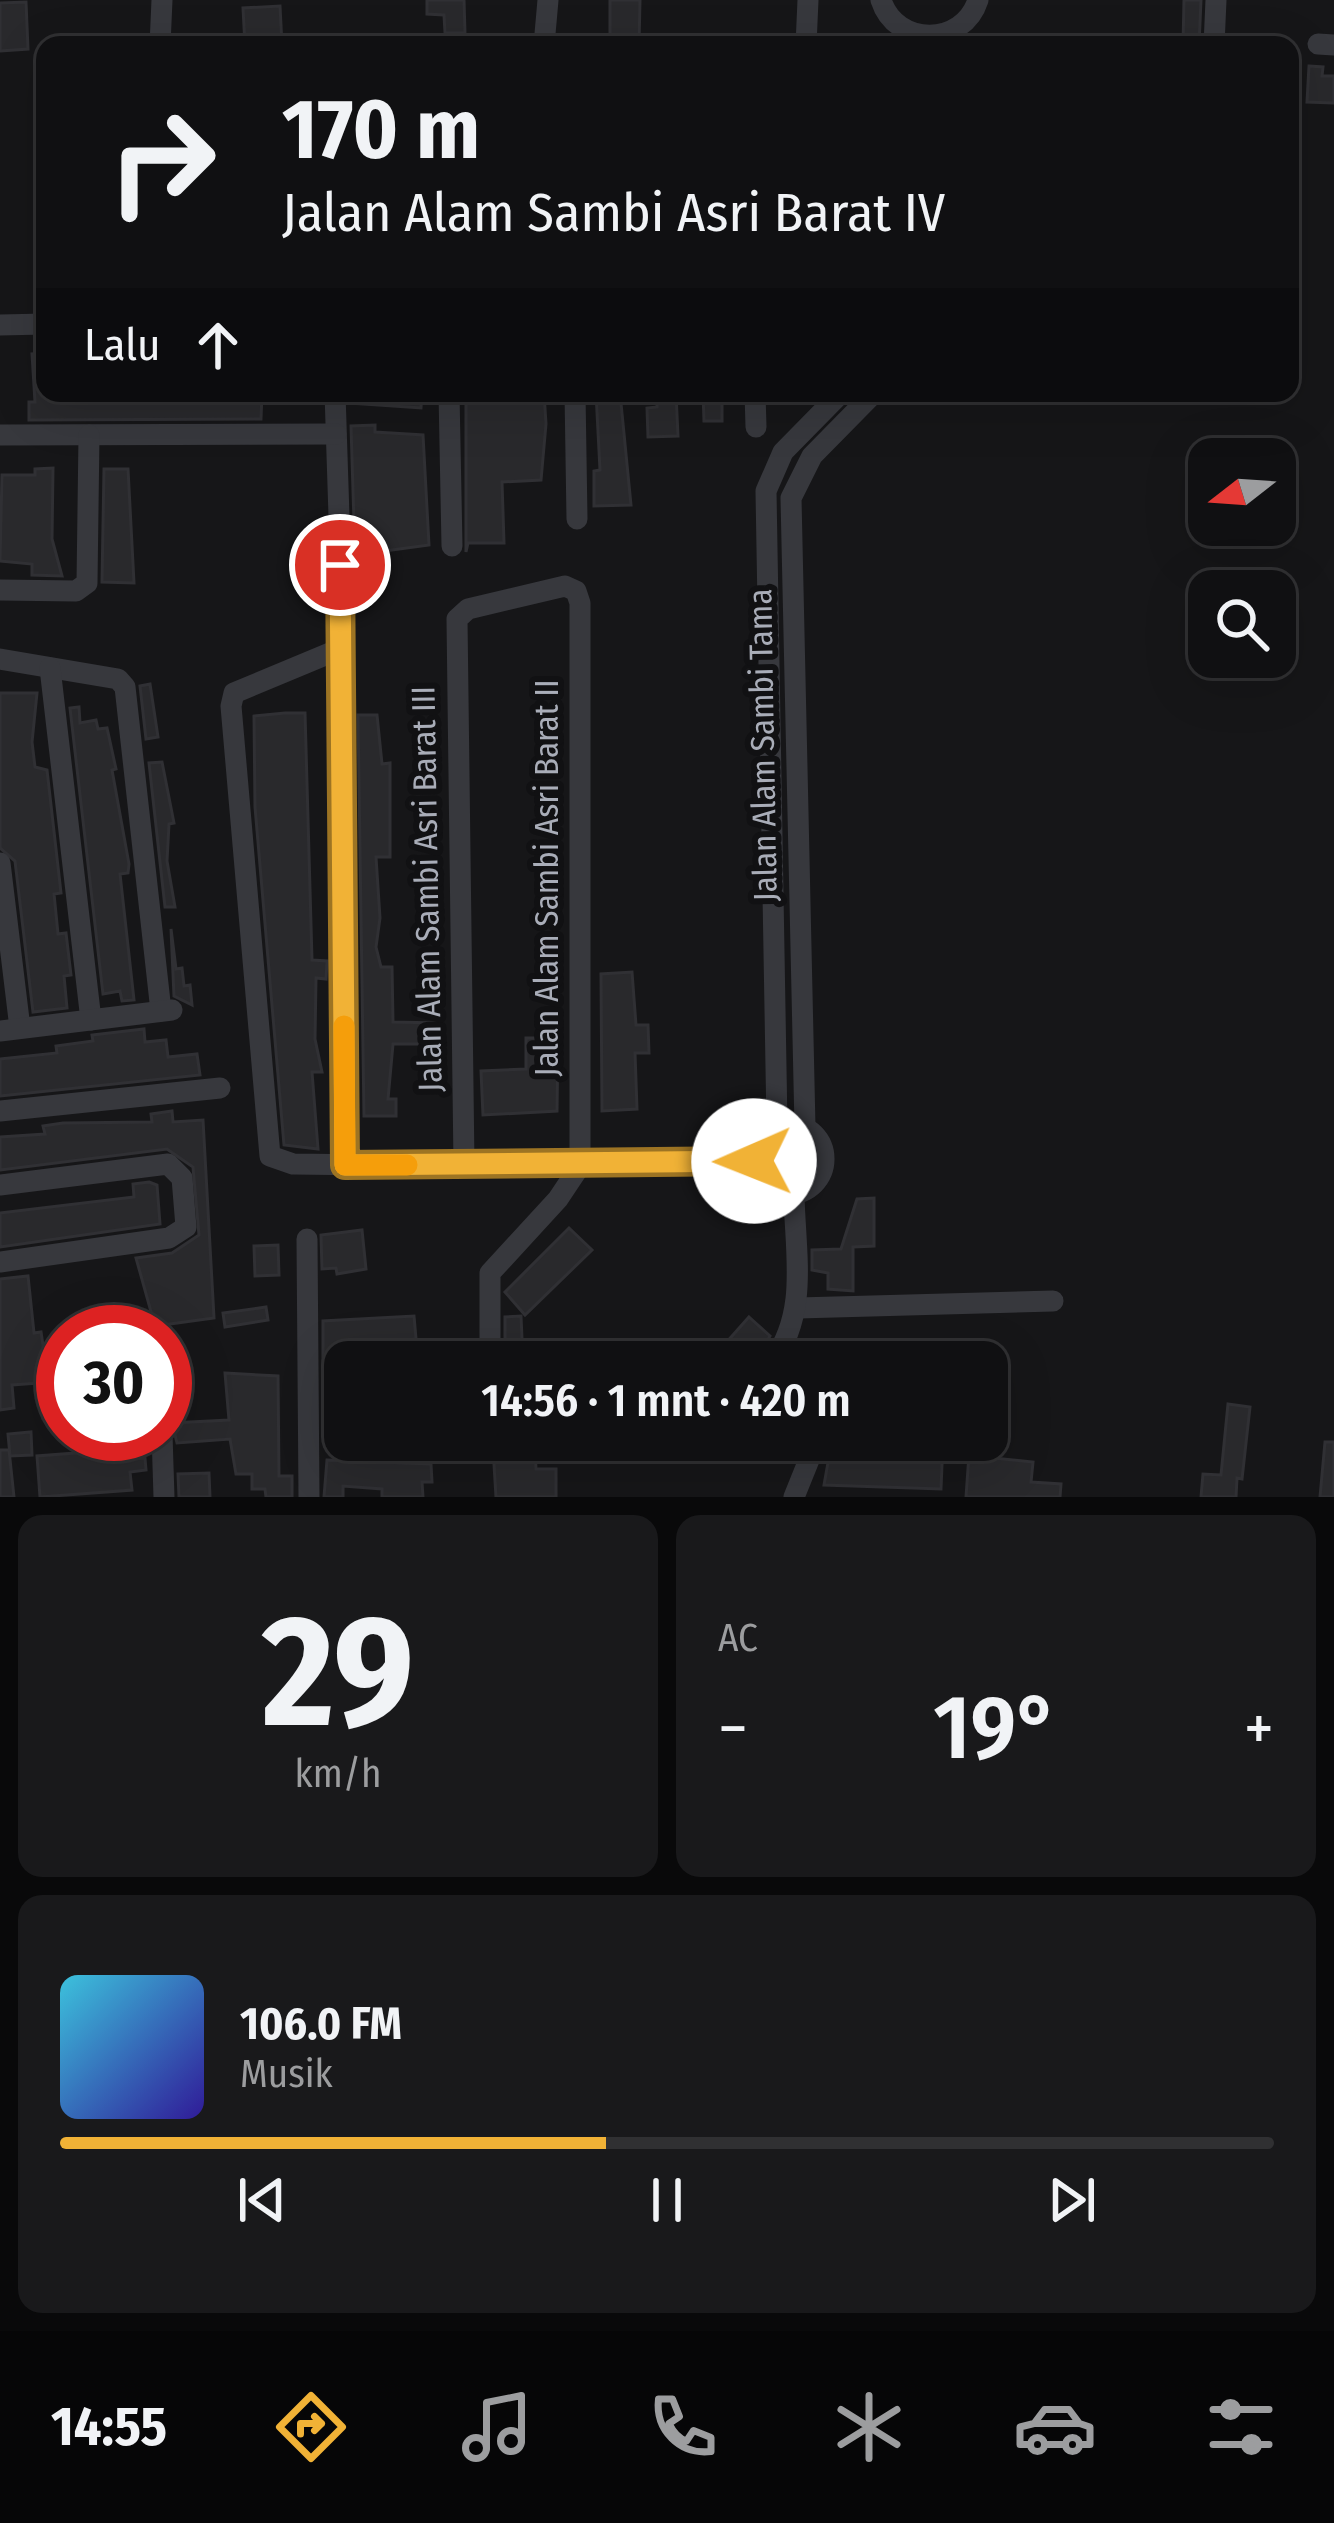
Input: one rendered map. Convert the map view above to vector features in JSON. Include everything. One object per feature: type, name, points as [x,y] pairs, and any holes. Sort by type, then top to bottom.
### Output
[{"type":"street","points":[[160,36],[162,0]]},
{"type":"street","points":[[545,36],[548,0]]},
{"type":"street","points":[[806,36],[808,0]]},
{"type":"street","points":[[881,0],[910,36]]},
{"type":"street","points":[[951,36],[978,0]]},
{"type":"street","points":[[1214,36],[1216,0]]},
{"type":"street","points":[[0,325],[36,324]]},
{"type":"street","points":[[335,402],[342,609],[345,1165]]},
{"type":"street","points":[[449,402],[452,546]]},
{"type":"street","points":[[575,402],[578,519]]},
{"type":"street","points":[[755,402],[756,427]]},
{"type":"street","name":"Jalan Alam Sambi Tama","points":[[777,1125],[766,491],[783,452],[832,402]]},
{"type":"street","name":"Jalan Alam Sambi Tama","points":[[805,1127],[791,498],[812,456],[865,402]]},
{"type":"street","points":[[0,435],[336,434]]},
{"type":"street","points":[[0,590],[76,591],[87,583],[89,435]]},
{"type":"street","name":"Jalan Alam Sambi Asri Barat III","points":[[464,1165],[459,613],[554,586],[576,591]]},
{"type":"street","name":"Jalan Alam Sambi Asri Barat II","points":[[576,591],[580,1166]]},
{"type":"street","points":[[342,644],[234,693],[267,1150],[275,1160],[293,1164],[580,1166],[754,1161]]},
{"type":"street","points":[[0,659],[118,679],[125,687],[167,1011],[10,1030],[0,863]]},
{"type":"street","points":[[50,668],[91,1020]]},
{"type":"street","points":[[0,1111],[220,1088]]},
{"type":"street","points":[[777,1125],[805,1127],[819,1141],[824,1163],[814,1184],[794,1194],[763,1183],[754,1161],[764,1133],[777,1125]]},
{"type":"street","points":[[0,1185],[168,1164],[182,1178],[185,1227],[169,1238],[0,1262]]},
{"type":"street","points":[[490,1341],[490,1273],[580,1166]]},
{"type":"street","points":[[786,1341],[798,1308],[794,1194]]},
{"type":"street","points":[[307,1239],[309,1497]]},
{"type":"street","points":[[798,1308],[1053,1301]]},
{"type":"street","points":[[163,1461],[164,1497]]},
{"type":"street","points":[[794,1497],[809,1461]]},
{"type":"building","points":[[427,0],[464,0],[465,33],[445,33],[444,15],[427,14]]},
{"type":"building","points":[[610,0],[640,0],[639,36],[610,36]]},
{"type":"building","points":[[1184,0],[1201,0],[1199,36],[1183,36]]},
{"type":"building","points":[[26,2],[28,49],[0,51],[0,3]]},
{"type":"building","points":[[280,6],[282,36],[245,36],[243,8]]},
{"type":"building","points":[[1309,66],[1323,67],[1322,76],[1334,76],[1334,103],[1307,102]]},
{"type":"building","points":[[32,354],[36,354],[36,402],[262,402],[261,419],[29,420],[29,402],[35,402]]},
{"type":"building","points":[[350,402],[421,402],[421,408]]},
{"type":"building","points":[[466,402],[545,402],[541,480],[502,482],[504,543],[468,543],[466,552]]},
{"type":"building","points":[[596,402],[621,402],[631,505],[594,506],[594,471],[600,470]]},
{"type":"building","points":[[657,402],[676,402],[678,436],[648,437],[647,408],[657,407]]},
{"type":"building","points":[[703,402],[722,402],[722,421],[704,421]]},
{"type":"building","points":[[375,425],[375,432],[423,435],[429,545],[355,555],[351,426]]},
{"type":"building","points":[[53,468],[52,539],[62,576],[32,575],[32,564],[0,561],[2,475],[35,475],[35,469]]},
{"type":"building","points":[[104,469],[128,469],[134,583],[102,582]]},
{"type":"building","points":[[150,684],[158,737],[146,739],[140,686]]},
{"type":"building","points":[[0,693],[37,693],[32,742],[35,767],[47,770],[61,893],[54,894],[58,934],[66,933],[71,975],[64,976],[67,1008],[33,1012],[15,861],[0,848]]},
{"type":"building","points":[[79,707],[80,723],[96,720],[98,729],[107,728],[116,769],[112,770],[129,864],[128,873],[120,874],[134,1000],[122,1001],[120,991],[103,994],[70,708]]},
{"type":"building","points":[[305,713],[312,960],[327,961],[326,979],[316,978],[315,1039],[322,1072],[312,1072],[318,1149],[284,1145],[255,807],[254,716]]},
{"type":"building","points":[[358,715],[377,715],[382,764],[390,763],[390,857],[376,857],[380,918],[376,947],[381,967],[392,967],[393,1022],[438,1023],[438,1044],[393,1044],[388,1099],[396,1099],[396,1116],[364,1116]]},
{"type":"building","points":[[162,762],[174,823],[169,824],[167,861],[175,907],[165,907],[149,763]]},
{"type":"building","points":[[171,929],[176,969],[182,968],[184,986],[190,985],[192,1005],[174,996]]},
{"type":"building","points":[[632,972],[636,1025],[648,1025],[649,1053],[635,1053],[637,1109],[602,1111],[601,974]]},
{"type":"building","points":[[144,1029],[145,1042],[166,1040],[168,1057],[197,1054],[200,1075],[0,1096],[0,1059],[57,1053],[56,1046],[93,1041],[92,1035]]},
{"type":"building","points":[[526,1038],[558,1038],[557,1111],[483,1115],[481,1071],[526,1069]]},
{"type":"building","points":[[172,1111],[173,1122],[203,1120],[214,1318],[192,1321],[192,1305],[149,1305],[136,1258],[172,1253],[199,1235],[193,1167],[167,1149],[0,1170],[0,1137],[45,1134],[43,1126],[63,1123],[152,1122],[151,1114]]},
{"type":"building","points":[[133,1184],[157,1185],[160,1224],[0,1247],[0,1213],[134,1197]]},
{"type":"building","points":[[874,1198],[874,1246],[853,1247],[853,1291],[828,1289],[828,1273],[812,1270],[812,1250],[841,1249],[857,1199]]},
{"type":"building","points":[[569,1228],[592,1250],[525,1315],[505,1292]]},
{"type":"building","points":[[362,1230],[366,1269],[337,1274],[336,1268],[322,1269],[321,1235]]},
{"type":"building","points":[[278,1245],[279,1275],[255,1276],[254,1246]]},
{"type":"building","points":[[28,1276],[36,1333],[36,1383],[12,1385],[14,1408],[0,1410],[0,1279]]},
{"type":"building","points":[[266,1307],[268,1320],[225,1327],[223,1313]]},
{"type":"building","points":[[414,1316],[416,1339],[324,1341],[323,1376],[323,1321]]},
{"type":"building","points":[[521,1316],[522,1341],[505,1341],[505,1317]]},
{"type":"building","points":[[749,1317],[770,1336],[767,1341],[728,1341]]},
{"type":"building","points":[[225,1373],[278,1376],[279,1476],[292,1476],[292,1497],[266,1497],[265,1489],[252,1489],[252,1474],[236,1474],[230,1439],[192,1442],[192,1422],[229,1420]]},
{"type":"building","points":[[1228,1404],[1250,1407],[1242,1479],[1237,1478],[1236,1497],[1201,1497],[1203,1474],[1221,1475]]},
{"type":"building","points":[[31,1432],[32,1455],[10,1456],[8,1434]]},
{"type":"building","points":[[1325,1442],[1334,1442],[1334,1497],[1320,1497]]},
{"type":"building","points":[[0,1450],[9,1450],[14,1497],[0,1497]]},
{"type":"building","points":[[37,1461],[145,1461],[146,1470],[130,1472],[132,1490],[40,1497]]},
{"type":"building","points":[[327,1461],[431,1464],[432,1482],[422,1482],[423,1497],[382,1497],[382,1489],[343,1486],[343,1497],[324,1497]]},
{"type":"building","points":[[494,1461],[536,1461],[536,1469],[556,1469],[556,1497],[496,1497]]},
{"type":"building","points":[[828,1461],[942,1461],[941,1489],[824,1485]]},
{"type":"building","points":[[969,1461],[1033,1462],[1031,1482],[1061,1484],[1060,1497],[966,1497]]},
{"type":"building","points":[[209,1473],[210,1497],[179,1497],[178,1474]]},
{"type":"slow traffic","points":[[344,1026],[345,1165],[407,1165]]},
{"type":"route","points":[[340,565],[345,1165],[754,1161]]}]
